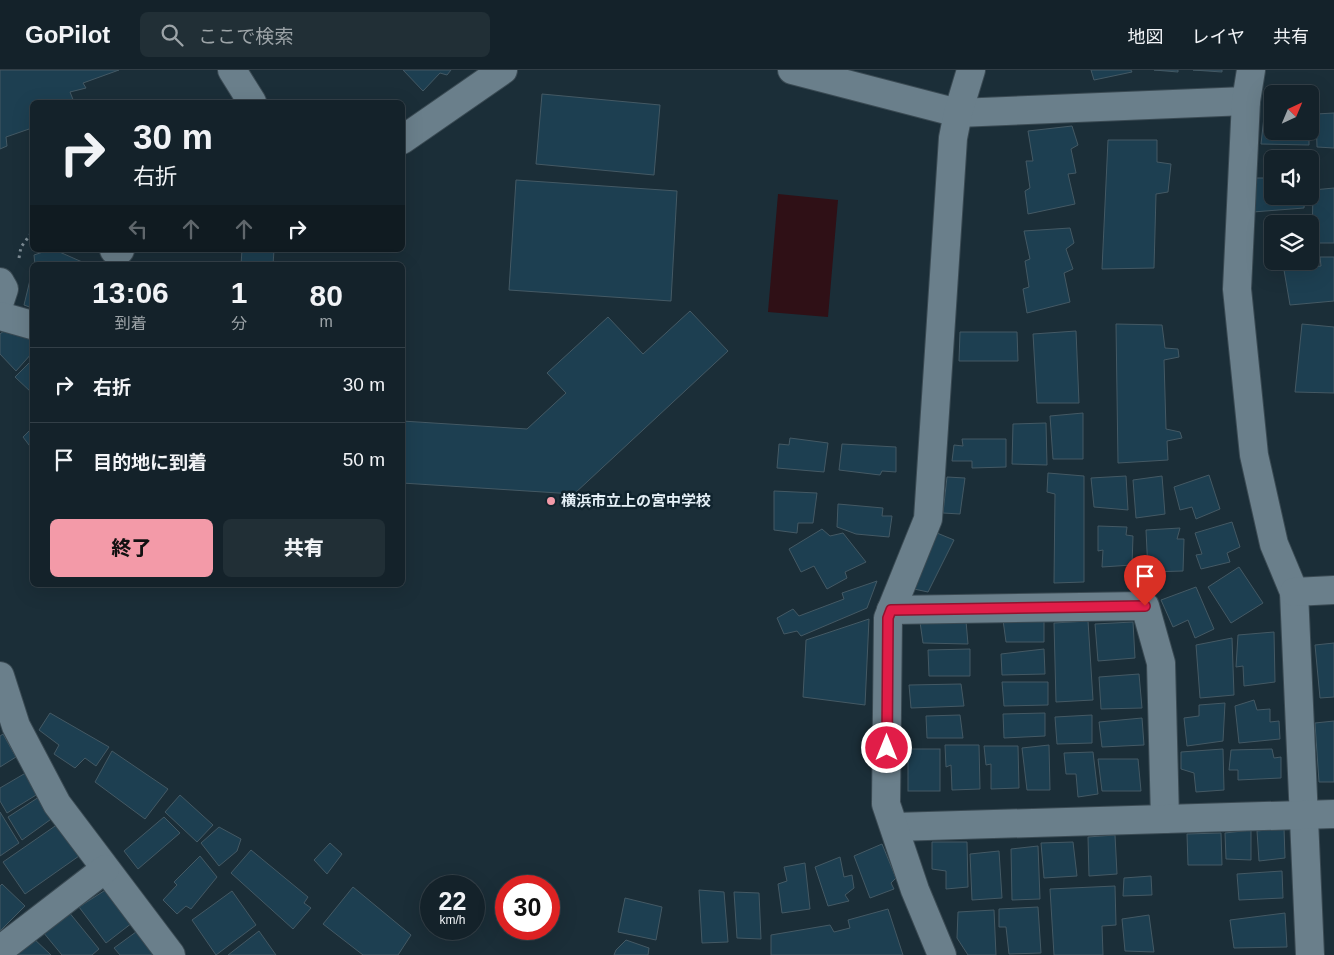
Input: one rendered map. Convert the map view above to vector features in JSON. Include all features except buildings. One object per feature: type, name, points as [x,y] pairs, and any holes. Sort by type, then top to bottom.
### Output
[{"type":"street","points":[[232,70],[251,100]]},
{"type":"street","points":[[405,138],[503,70]]},
{"type":"street","points":[[792,70],[958,113],[1246,101]]},
{"type":"street","points":[[942,955],[915,890],[886,804],[888,618],[928,519],[953,138],[970,70]]},
{"type":"street","points":[[1251,70],[1246,101],[1237,289],[1254,455],[1274,544],[1294,592],[1310,955]]},
{"type":"street","points":[[0,282],[4,288],[0,301]]},
{"type":"street","points":[[0,316],[30,325]]},
{"type":"street","points":[[1294,592],[1334,590]]},
{"type":"street","points":[[891,610],[1145,606],[1161,663],[1165,819]]},
{"type":"street","points":[[0,676],[16,726],[57,804],[171,955]]},
{"type":"street","points":[[895,827],[1334,814]]},
{"type":"street","points":[[0,950],[105,869]]},
{"type":"shaded area","points":[[778,194],[838,200],[828,317],[768,312]]},
{"type":"place","name":"横浜市立上の宮中学校","points":[[551,501]]},
{"type":"route","points":[[887,748],[888,618],[891,610],[1145,606]]}]
